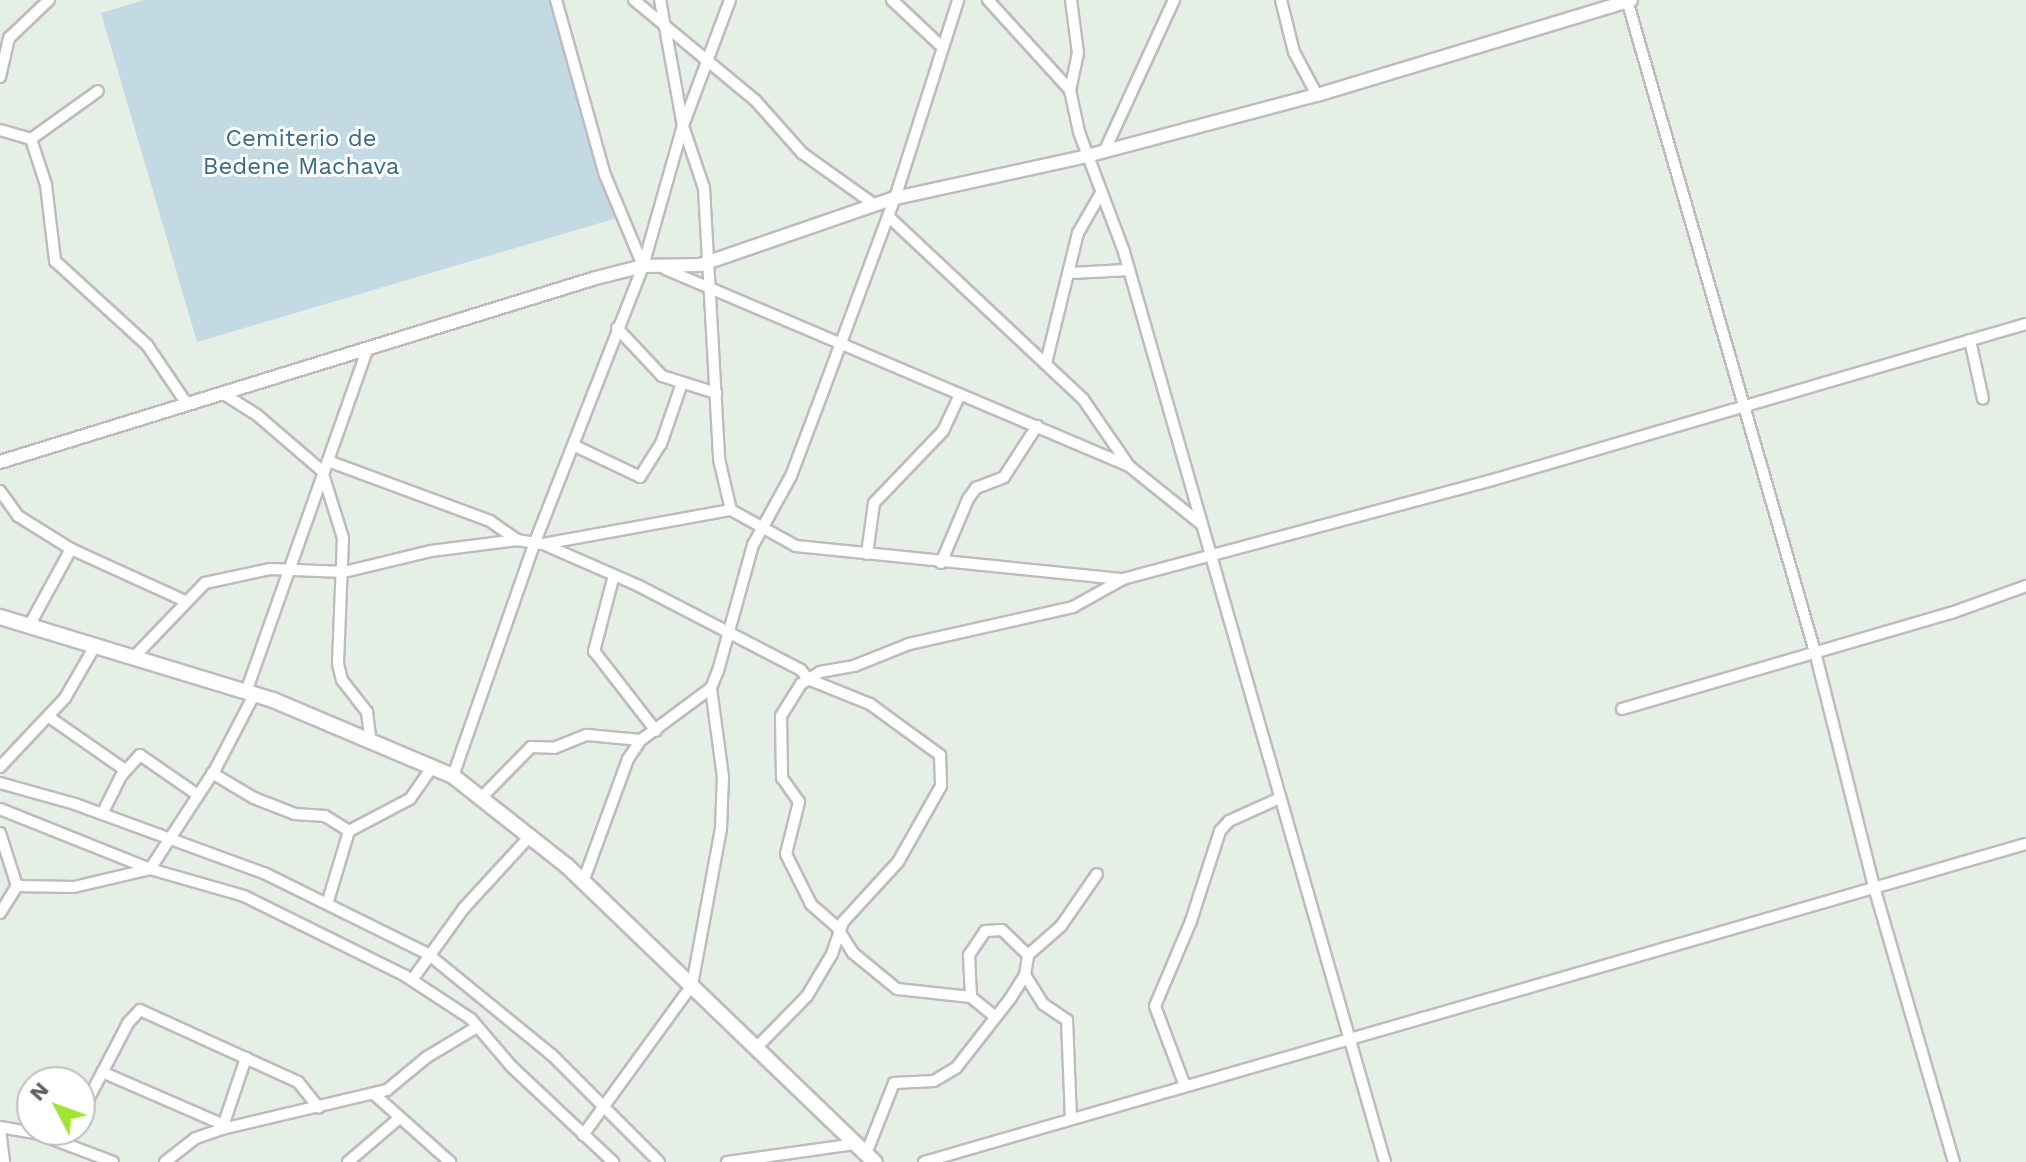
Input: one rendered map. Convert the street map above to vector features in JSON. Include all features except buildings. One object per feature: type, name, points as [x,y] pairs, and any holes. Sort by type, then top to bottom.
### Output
[{"type":"main road","points":[[0,617],[250,693],[370,737],[453,776],[531,835],[583,882],[758,1046],[865,1153]]},
{"type":"street","points":[[0,77],[9,38],[49,0]]},
{"type":"street","points":[[556,0],[605,175],[643,266]]},
{"type":"street","points":[[634,0],[707,57],[802,153],[875,205]]},
{"type":"street","points":[[660,0],[683,126],[704,188],[708,262],[714,294],[719,459],[731,510]]},
{"type":"street","points":[[453,776],[573,445],[643,266],[683,126],[730,0]]},
{"type":"street","points":[[892,0],[940,45]]},
{"type":"street","points":[[583,1135],[692,985],[721,828],[723,777],[711,688],[730,636],[761,526],[791,476],[841,344],[895,198],[940,45],[958,0]]},
{"type":"street","points":[[988,0],[1070,90]]},
{"type":"street","points":[[1071,0],[1078,53],[1070,90],[1087,156],[1129,270],[1385,1162]]},
{"type":"street","points":[[1105,150],[1174,0]]},
{"type":"street","points":[[1281,0],[1294,52],[1317,95]]},
{"type":"street","points":[[0,462],[643,266],[665,269],[708,262],[895,198],[1087,156],[1317,95],[1599,5],[1628,0],[1742,407],[1815,652],[1874,887],[1954,1162]]},
{"type":"street","points":[[31,139],[98,91]]},
{"type":"street","points":[[0,130],[31,139]]},
{"type":"street","points":[[31,139],[46,185],[55,261],[147,345],[187,404]]},
{"type":"street","points":[[1046,363],[1071,273],[1078,233],[1101,193]]},
{"type":"street","points":[[888,216],[1046,363],[1104,423],[1129,466]]},
{"type":"street","points":[[665,269],[714,294],[841,344],[1129,466],[1200,523]]},
{"type":"street","points":[[1071,273],[1129,270]]},
{"type":"street","points":[[993,1015],[971,997],[897,989],[853,953],[841,934],[804,895],[786,854],[799,802],[782,778],[781,716],[808,679],[909,644],[1073,607],[1123,579],[1742,407],[2026,324]]},
{"type":"street","points":[[617,328],[662,376],[716,393]]},
{"type":"street","points":[[1970,340],[1983,399]]},
{"type":"street","points":[[17,886],[74,887],[150,869],[172,840],[195,793],[212,773],[250,693],[289,570],[367,350]]},
{"type":"street","points":[[573,445],[640,477],[661,444],[682,383]]},
{"type":"street","points":[[222,393],[325,466],[466,511],[517,540]]},
{"type":"street","points":[[867,554],[874,503],[943,431],[960,395]]},
{"type":"street","points":[[941,563],[968,499],[976,488],[1004,477],[1037,426]]},
{"type":"street","points":[[325,466],[343,538],[338,664],[342,680],[367,712],[370,737]]},
{"type":"street","points":[[0,491],[18,516],[71,549],[183,600]]},
{"type":"street","points":[[539,543],[731,510],[796,546],[1123,579]]},
{"type":"street","points":[[133,658],[183,600],[205,583],[239,574],[289,570],[344,572],[431,551],[517,540],[539,543],[614,575],[801,670],[808,679],[870,704],[930,745],[943,773],[933,803],[898,862],[853,907],[807,996],[758,1046]]},
{"type":"street","points":[[29,626],[71,549]]},
{"type":"street","points":[[614,575],[594,651],[656,731]]},
{"type":"street","points":[[1622,709],[2026,586]]},
{"type":"street","points":[[0,767],[49,717],[74,686],[95,646]]},
{"type":"street","points":[[583,882],[628,759],[641,740],[711,688]]},
{"type":"street","points":[[49,717],[125,770]]},
{"type":"street","points":[[482,797],[531,747],[554,748],[587,735],[641,740]]},
{"type":"street","points":[[102,814],[125,770],[140,755],[195,793]]},
{"type":"street","points":[[328,901],[349,831],[410,799],[433,766]]},
{"type":"street","points":[[212,773],[285,811],[325,816],[349,831]]},
{"type":"street","points":[[0,783],[102,814],[328,901],[428,954],[484,994],[605,1106],[659,1162]]},
{"type":"street","points":[[1185,1086],[1155,1006],[1191,921],[1220,831],[1229,821],[1280,798]]},
{"type":"street","points":[[0,809],[150,869],[244,896],[412,980],[477,1027],[613,1162]]},
{"type":"street","points":[[0,833],[17,886],[0,913]]},
{"type":"street","points":[[412,980],[428,954],[531,835]]},
{"type":"street","points":[[924,1162],[2026,844]]},
{"type":"street","points":[[727,1162],[865,1153],[894,1083],[934,1081],[947,1075],[1025,975],[1028,955],[1061,926],[1097,874]]},
{"type":"street","points":[[971,997],[969,955],[985,931],[1002,930],[1028,955]]},
{"type":"street","points":[[1025,975],[1043,1004],[1067,1020],[1071,1119]]},
{"type":"street","points":[[96,1084],[140,1010],[298,1082],[319,1108]]},
{"type":"street","points":[[165,1162],[196,1138],[223,1127],[375,1095],[477,1027]]},
{"type":"street","points":[[223,1127],[246,1058]]},
{"type":"street","points":[[102,1072],[223,1127]]},
{"type":"street","points":[[375,1095],[397,1120],[450,1162]]},
{"type":"street","points":[[348,1162],[397,1120]]},
{"type":"street","points":[[0,1128],[4,1162]]},
{"type":"street","points":[[71,1146],[113,1162]]},
{"type":"green space","name":"Cemiterio de Bedene Machava","points":[[144,0],[554,0],[617,218],[197,342],[101,13]]}]
